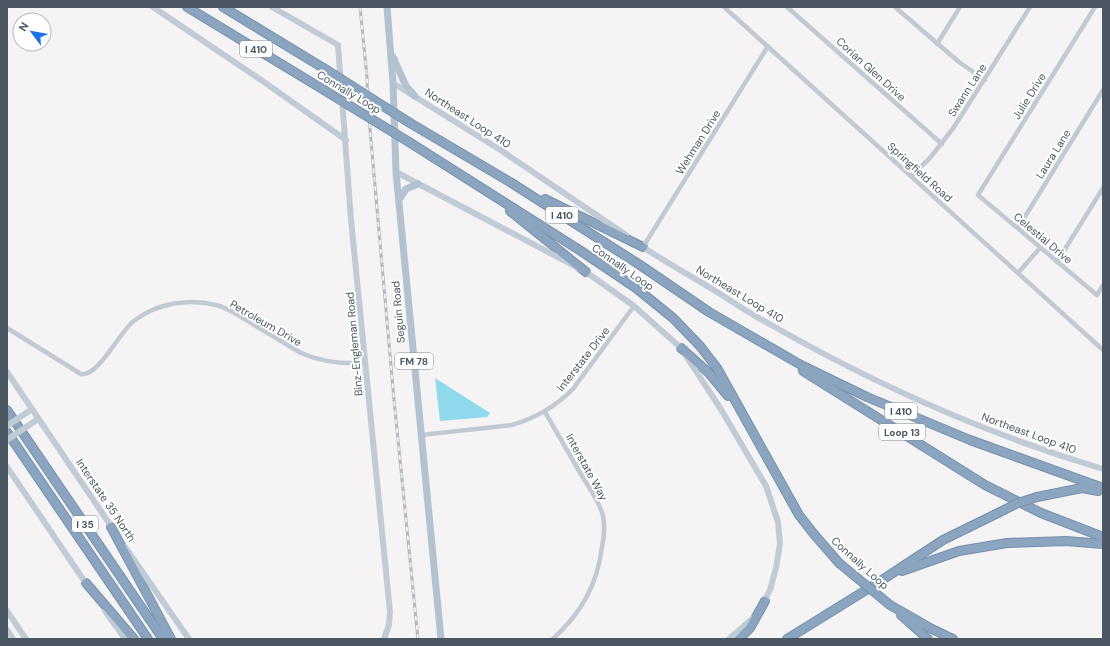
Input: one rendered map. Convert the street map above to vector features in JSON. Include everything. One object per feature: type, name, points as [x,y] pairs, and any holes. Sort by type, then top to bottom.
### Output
[{"type":"highway","name":"Connally Loop","points":[[187,7],[409,142],[581,251],[636,288],[673,318],[700,346],[717,368],[799,514],[825,548],[840,563],[890,605],[953,639]]},
{"type":"highway","name":"Connally Loop","points":[[222,7],[410,123],[510,182],[640,265],[709,312],[801,365],[867,396],[970,440],[1103,490]]},
{"type":"highway","points":[[510,182],[643,247]]},
{"type":"highway","points":[[480,187],[586,272]]},
{"type":"highway","name":"Loop 13","points":[[709,312],[985,485],[1041,513],[1103,537]]},
{"type":"highway","points":[[681,348],[709,373],[744,416]]},
{"type":"highway","name":"I 35","points":[[7,410],[163,639]]},
{"type":"highway","name":"I 35","points":[[7,432],[148,639]]},
{"type":"highway","points":[[787,639],[943,540],[1018,504],[1037,497],[1082,488],[1103,490]]},
{"type":"highway","points":[[111,527],[171,639]]},
{"type":"highway","points":[[879,582],[901,572],[959,551],[1007,543],[1066,541],[1103,544]]},
{"type":"highway","points":[[86,583],[134,639]]},
{"type":"highway","points":[[739,639],[750,628],[765,601]]},
{"type":"highway","points":[[890,605],[928,639]]},
{"type":"main road","points":[[153,7],[264,82],[346,140]]},
{"type":"main road","name":"Binz-Engleman Road","points":[[272,7],[338,45],[351,220],[390,612],[389,625],[384,639]]},
{"type":"main road","name":"Seguin Road","points":[[387,7],[393,83],[396,172],[441,639]]},
{"type":"main road","points":[[391,50],[406,86],[415,96]]},
{"type":"main road","name":"Northeast Loop 410","points":[[393,83],[502,151],[643,247],[765,322],[880,382],[938,409],[1035,447],[1103,469]]},
{"type":"main road","points":[[396,172],[586,272],[634,306],[681,348],[722,411],[766,486],[778,522],[780,544],[776,568],[765,601],[752,620],[729,639]]},
{"type":"main road","points":[[399,200],[406,188],[418,184]]},
{"type":"main road","name":"Interstate 35 North","points":[[7,372],[30,410],[189,639]]},
{"type":"main road","points":[[7,426],[30,410]]},
{"type":"main road","points":[[7,440],[37,420]]},
{"type":"main road","points":[[7,467],[125,639]]},
{"type":"main road","points":[[7,611],[26,639]]},
{"type":"main road","points":[[7,630],[13,639]]},
{"type":"street","name":"Springfield Road","points":[[724,7],[1103,350]]},
{"type":"street","name":"Corian Glen Drive","points":[[787,7],[942,144]]},
{"type":"street","points":[[895,7],[958,62],[985,80]]},
{"type":"street","points":[[937,44],[960,7]]},
{"type":"street","name":"Swann Lane","points":[[911,176],[942,144],[985,80],[1030,7]]},
{"type":"street","name":"Julie Drive","points":[[978,195],[1095,7]]},
{"type":"street","name":"Wehman Drive","points":[[643,247],[768,46]]},
{"type":"street","name":"Laura Lane","points":[[1018,228],[1103,90]]},
{"type":"street","points":[[1057,262],[1103,188]]},
{"type":"street","name":"Celestial Drive","points":[[978,195],[1097,295],[1103,285]]},
{"type":"street","points":[[1018,273],[1040,248]]},
{"type":"street","name":"Petroleum Drive","points":[[7,328],[81,374],[85,375],[92,372],[102,361],[128,325],[143,314],[158,307],[179,302],[205,303],[217,305],[234,313],[309,357],[327,362],[347,364],[365,363]]},
{"type":"street","name":"Interstate Drive","points":[[421,435],[512,425],[523,422],[545,412],[573,389],[634,306]]},
{"type":"street","name":"Interstate Way","points":[[545,412],[592,493],[603,516],[604,526],[598,569],[589,594],[572,621],[553,639]]},
{"type":"water","points":[[435,378],[490,413],[487,417],[440,421]]},
{"type":"railway","points":[[360,7],[394,400],[418,639]]}]
